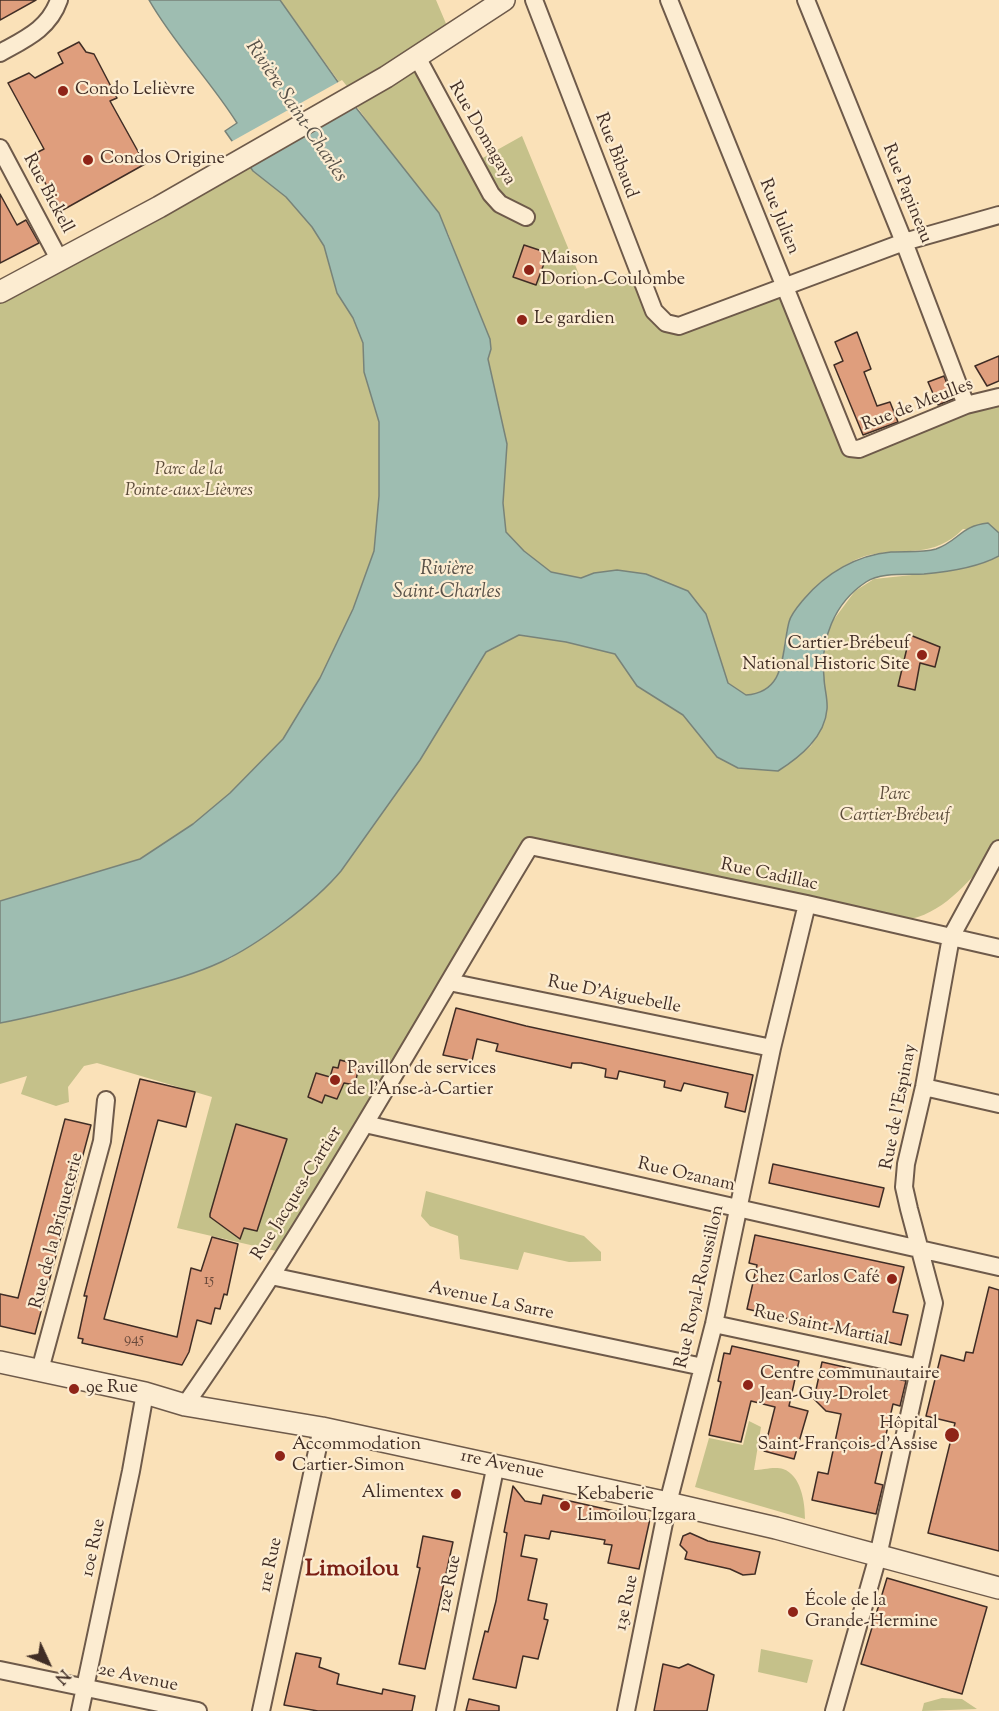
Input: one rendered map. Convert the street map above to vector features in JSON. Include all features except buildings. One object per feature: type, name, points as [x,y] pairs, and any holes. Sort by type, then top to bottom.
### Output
[{"type":"street","points":[[0,53],[37,32],[54,16],[59,0]]},
{"type":"street","points":[[0,292],[159,207],[361,91],[504,0]]},
{"type":"street","name":"Rue Bibaud","points":[[534,0],[654,311],[666,323],[679,326],[784,285]]},
{"type":"street","name":"Rue Julien","points":[[669,0],[850,447]]},
{"type":"street","name":"Rue Papineau","points":[[806,0],[904,242],[966,405]]},
{"type":"street","name":"Rue Domagaya","points":[[417,57],[491,194],[500,204],[526,217]]},
{"type":"street","name":"Rue Bickell","points":[[0,148],[60,259]]},
{"type":"street","points":[[784,285],[904,242],[999,215]]},
{"type":"street","name":"Rue de Meulles","points":[[850,447],[859,449],[966,405],[999,397]]},
{"type":"street","name":"Rue Cadillac","points":[[530,846],[807,904],[999,948]]},
{"type":"street","name":"Rue Jacques-Cartier","points":[[185,1405],[271,1276],[365,1124],[530,846]]},
{"type":"street","name":"Rue de l'Espinay","points":[[834,1711],[878,1556],[934,1303],[904,1187],[906,1164],[924,1087],[951,937],[999,849]]},
{"type":"street","name":"Rue Royal-Roussillon","points":[[668,1503],[714,1324],[772,1048],[807,904]]},
{"type":"street","name":"Rue D'Aiguebelle","points":[[449,982],[772,1048]]},
{"type":"street","points":[[924,1087],[999,1104]]},
{"type":"street","name":"Rue de la Briqueterie","points":[[40,1370],[102,1141],[106,1100]]},
{"type":"street","name":"Rue Ozanam","points":[[365,1124],[999,1267]]},
{"type":"street","name":"Avenue La Sarre","points":[[271,1276],[703,1367]]},
{"type":"street","name":"Rue Saint-Martial","points":[[714,1324],[920,1368]]},
{"type":"street","name":"1re Avenue","points":[[0,1362],[145,1393],[185,1405],[322,1428],[496,1464],[668,1503],[999,1588]]},
{"type":"street","name":"10e Rue","points":[[80,1711],[145,1393]]},
{"type":"street","name":"11e Rue","points":[[261,1711],[322,1428]]},
{"type":"street","name":"12e Rue","points":[[445,1711],[496,1464]]},
{"type":"street","name":"13e Rue","points":[[626,1711],[668,1503]]},
{"type":"street","name":"2e Avenue","points":[[0,1670],[198,1711]]},
{"type":"green space","points":[[280,0],[436,0],[450,33],[417,57],[472,164],[522,136],[585,289],[638,270],[666,323],[784,285],[850,447],[999,397],[999,533],[963,529],[941,545],[919,550],[869,555],[838,570],[808,595],[793,613],[789,621],[783,657],[776,678],[769,687],[746,695],[728,683],[706,614],[688,591],[646,574],[617,570],[594,573],[581,578],[551,572],[524,551],[506,532],[503,503],[507,444],[488,359],[491,349],[448,233]]},
{"type":"green space","name":"Parc de la Pointe-aux-Lièvres","points":[[242,158],[286,197],[312,227],[324,246],[337,293],[353,318],[363,343],[364,372],[379,422],[379,497],[374,551],[353,609],[320,678],[283,739],[230,793],[194,824],[140,859],[0,901],[0,292]]},
{"type":"green space","name":"Parc Cartier-Brébeuf","points":[[999,556],[999,847],[953,897],[930,912],[914,918],[886,923],[530,846],[285,1253],[177,1228],[212,1097],[97,1063],[84,1066],[68,1087],[69,1102],[56,1106],[21,1094],[27,1076],[0,1084],[0,1023],[40,1015],[195,972],[231,958],[280,924],[341,871],[420,760],[486,652],[519,635],[566,642],[615,654],[637,686],[683,715],[717,757],[738,768],[778,771],[811,746],[827,709],[823,676],[825,641],[829,626],[855,591],[874,579],[950,571]]},
{"type":"green space","points":[[426,1191],[584,1236],[601,1252],[601,1261],[569,1262],[524,1252],[518,1270],[460,1259],[458,1236],[430,1226],[421,1216]]},
{"type":"green space","points":[[749,1421],[761,1427],[754,1470],[776,1468],[789,1472],[801,1490],[805,1519],[695,1487],[709,1438],[743,1445]]},
{"type":"green space","points":[[761,1649],[813,1660],[807,1683],[758,1672]]},
{"type":"green space","points":[[942,1698],[962,1699],[977,1709],[922,1711],[924,1703]]},
{"type":"water","name":"Rivière Saint-Charles","points":[[149,0],[280,0],[357,109],[439,213],[490,339],[491,349],[488,359],[507,444],[503,503],[506,532],[524,551],[551,572],[581,578],[594,573],[617,570],[646,574],[688,591],[706,614],[728,683],[746,695],[769,687],[776,679],[793,613],[802,601],[832,573],[854,561],[878,554],[936,549],[971,527],[988,523],[999,533],[999,556],[981,564],[952,571],[872,579],[845,600],[832,624],[824,650],[827,709],[822,729],[803,753],[778,771],[738,768],[717,757],[683,715],[637,686],[615,654],[566,642],[519,635],[486,652],[420,760],[341,871],[285,922],[252,945],[221,962],[198,971],[94,1001],[0,1023],[0,901],[140,859],[193,824],[230,793],[283,739],[320,678],[353,609],[374,551],[379,496],[379,422],[364,372],[363,343],[353,318],[337,293],[324,246],[312,227],[286,197],[253,171],[225,131],[237,123]]},
{"type":"pier","points":[[342,80],[354,95],[239,160],[229,143]]},
{"type":"place","name":"Condo Lelièvre","points":[[63,91]]},
{"type":"place","name":"Condos Origine","points":[[88,160]]},
{"type":"place","name":"Maison Dorion-Coulombe","points":[[529,270]]},
{"type":"place","name":"Le gardien","points":[[522,320]]},
{"type":"place","name":"Cartier-Brébeuf National Historic Site","points":[[922,655]]},
{"type":"place","name":"Pavillon de services de l'Anse-à-Cartier","points":[[335,1080]]},
{"type":"place","name":"Chez Carlos Café","points":[[892,1279]]},
{"type":"place","name":"Centre communautaire Jean-Guy-Drolet","points":[[748,1385]]},
{"type":"place","name":"9e Rue","points":[[74,1389]]},
{"type":"place","name":"Hôpital Saint-François-d'Assise","points":[[952,1435]]},
{"type":"place","name":"Accommodation Cartier-Simon","points":[[280,1456]]},
{"type":"place","name":"Alimentex","points":[[456,1494]]},
{"type":"place","name":"Kebaberie Limoilou Izgara","points":[[565,1506]]},
{"type":"place","name":"École de la Grande-Hermine","points":[[793,1612]]},
{"type":"district","name":"Limoilou","points":[[352,1571]]}]
